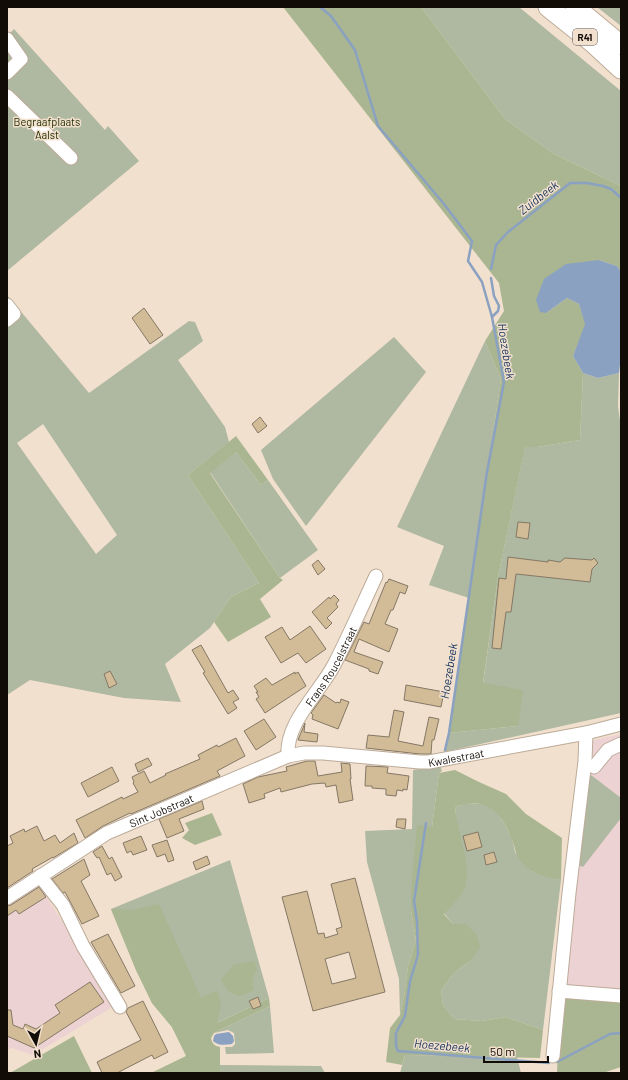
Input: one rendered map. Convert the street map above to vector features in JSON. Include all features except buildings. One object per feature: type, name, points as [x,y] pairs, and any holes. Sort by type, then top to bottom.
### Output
[{"type":"highway","name":"R41","points":[[548,7],[593,43],[621,69]]},
{"type":"highway","name":"R41","points":[[575,7],[621,45]]},
{"type":"street","points":[[7,39],[21,59],[7,73]]},
{"type":"street","points":[[8,98],[70,158]]},
{"type":"street","points":[[7,305],[14,314],[7,320]]},
{"type":"street","name":"Frans Roucelstraat","points":[[288,756],[289,740],[299,718],[333,666],[376,576]]},
{"type":"street","name":"Kwalestraat","points":[[288,756],[304,753],[323,753],[429,762],[586,733],[621,724]]},
{"type":"street","points":[[553,1056],[569,893],[585,761],[586,733]]},
{"type":"street","points":[[594,768],[608,750],[621,744]]},
{"type":"street","name":"Sint Jobstraat","points":[[7,898],[107,833],[288,756]]},
{"type":"street","points":[[40,876],[63,906],[83,946],[120,1006]]},
{"type":"street","points":[[559,991],[621,996]]},
{"type":"shaded area","points":[[621,734],[621,1003],[553,997],[580,743]]},
{"type":"shaded area","points":[[39,885],[116,1005],[33,1055],[11,1048],[7,1050],[7,905]]},
{"type":"green space","points":[[283,7],[421,7],[505,119],[554,154],[621,186],[621,272],[617,266],[599,260],[546,313],[567,298],[579,304],[586,324],[573,356],[583,373],[580,440],[537,447],[525,447],[498,577],[483,683],[523,690],[518,726],[449,733],[501,379],[485,341],[504,311],[499,283]]},
{"type":"green space","points":[[421,7],[519,7],[621,91],[621,186],[554,154],[505,119]]},
{"type":"green space","points":[[597,7],[621,7],[621,26]]},
{"type":"green space","name":"Begraafplaats Aalst","points":[[14,29],[105,130],[108,126],[139,161],[7,271],[7,36]]},
{"type":"green space","points":[[7,295],[89,393],[189,321],[195,322],[203,341],[178,360],[225,427],[229,442],[188,475],[259,583],[231,597],[210,628],[165,664],[181,702],[124,698],[30,680],[7,695]],"holes":[[[43,424],[117,535],[96,554],[17,443]]]},
{"type":"green space","points":[[394,337],[426,372],[306,526],[273,479],[261,450]]},
{"type":"green space","points":[[485,341],[501,379],[469,598],[429,585],[444,546],[397,527]]},
{"type":"green space","points":[[583,373],[598,378],[619,373],[618,406],[621,428],[621,713],[444,752],[449,733],[518,726],[483,684],[498,577],[525,446],[537,447],[580,440]]},
{"type":"green space","points":[[236,436],[268,480],[261,485],[236,452],[210,473],[280,578],[283,580],[260,599],[271,617],[228,642],[214,622],[231,597],[259,583],[188,475]]},
{"type":"green space","points":[[236,452],[261,485],[268,480],[318,550],[280,578],[210,472]]},
{"type":"green space","points":[[440,766],[442,771],[439,773],[432,827],[411,890],[411,910],[416,940],[408,966],[400,1015],[399,979],[367,862],[365,831],[412,829],[413,770]]},
{"type":"green space","points":[[455,770],[506,794],[526,814],[562,838],[561,880],[550,878],[530,870],[522,863],[502,819],[490,808],[474,803],[455,807],[466,861],[466,881],[463,893],[444,914],[453,924],[466,924],[477,935],[480,948],[470,961],[454,973],[441,990],[443,1005],[454,1019],[482,1021],[506,1017],[543,1030],[540,1058],[405,1055],[402,1065],[386,1062],[390,1028],[400,1015],[408,966],[416,940],[411,910],[411,890],[417,825],[432,827],[439,773]]},
{"type":"green space","points":[[591,775],[621,798],[621,818],[583,867],[578,865],[585,785]]},
{"type":"green space","points":[[467,803],[482,804],[490,807],[498,814],[512,838],[515,852],[533,872],[561,880],[543,1030],[506,1017],[482,1021],[454,1019],[443,1005],[441,990],[454,973],[470,961],[453,924],[444,913],[464,890],[455,807]]},
{"type":"green space","points":[[212,813],[222,835],[195,845],[182,838],[189,830],[185,823]]},
{"type":"green space","points":[[230,860],[269,998],[179,1041],[172,1027],[152,1003],[136,970],[111,909]]},
{"type":"green space","points":[[159,904],[201,998],[217,990],[221,1004],[217,1023],[269,998],[270,1006],[214,1033],[211,1038],[212,1041],[215,1045],[220,1047],[220,1073],[151,1073],[186,1056],[172,1027],[152,1003],[136,970],[111,909],[132,910]]},
{"type":"green space","points":[[254,961],[257,969],[252,981],[254,990],[238,996],[228,991],[221,980],[233,965]]},
{"type":"green space","points":[[563,998],[621,1003],[621,1067],[603,1073],[557,1073]]},
{"type":"green space","points":[[270,1006],[274,1053],[226,1054],[225,1047],[232,1047],[235,1044],[234,1033],[228,1030],[214,1033]]},
{"type":"green space","points":[[74,1036],[92,1073],[10,1073]]},
{"type":"green space","points":[[405,1055],[517,1057],[521,1073],[400,1073]]},
{"type":"green space","points":[[220,1065],[321,1066],[325,1073],[220,1073]]},
{"type":"water","points":[[599,260],[617,266],[621,272],[621,356],[619,373],[598,378],[583,373],[573,356],[585,324],[579,304],[567,298],[546,313],[540,312],[536,300],[544,279],[566,264]]},
{"type":"water","points":[[229,1032],[233,1036],[234,1041],[232,1044],[224,1045],[213,1041],[216,1034]]},
{"type":"waterway","name":"Hoezebeek","points":[[320,7],[331,16],[355,50],[378,126],[444,204],[472,241],[468,261],[482,282],[492,317],[504,382],[487,472],[449,733],[445,750]]},
{"type":"waterway","name":"Zuidbeek","points":[[491,269],[496,245],[508,232],[570,183],[587,183],[603,186],[611,189],[621,198]]},
{"type":"waterway","name":"Zuidbeek","points":[[491,278],[494,296],[499,306],[498,311],[492,317]]},
{"type":"waterway","name":"Hoezebeek","points":[[426,823],[414,901],[417,921],[418,955],[410,981],[405,1016],[396,1033],[396,1046],[398,1051],[549,1063]]},
{"type":"waterway","points":[[557,1062],[610,1034],[621,1033]]}]
